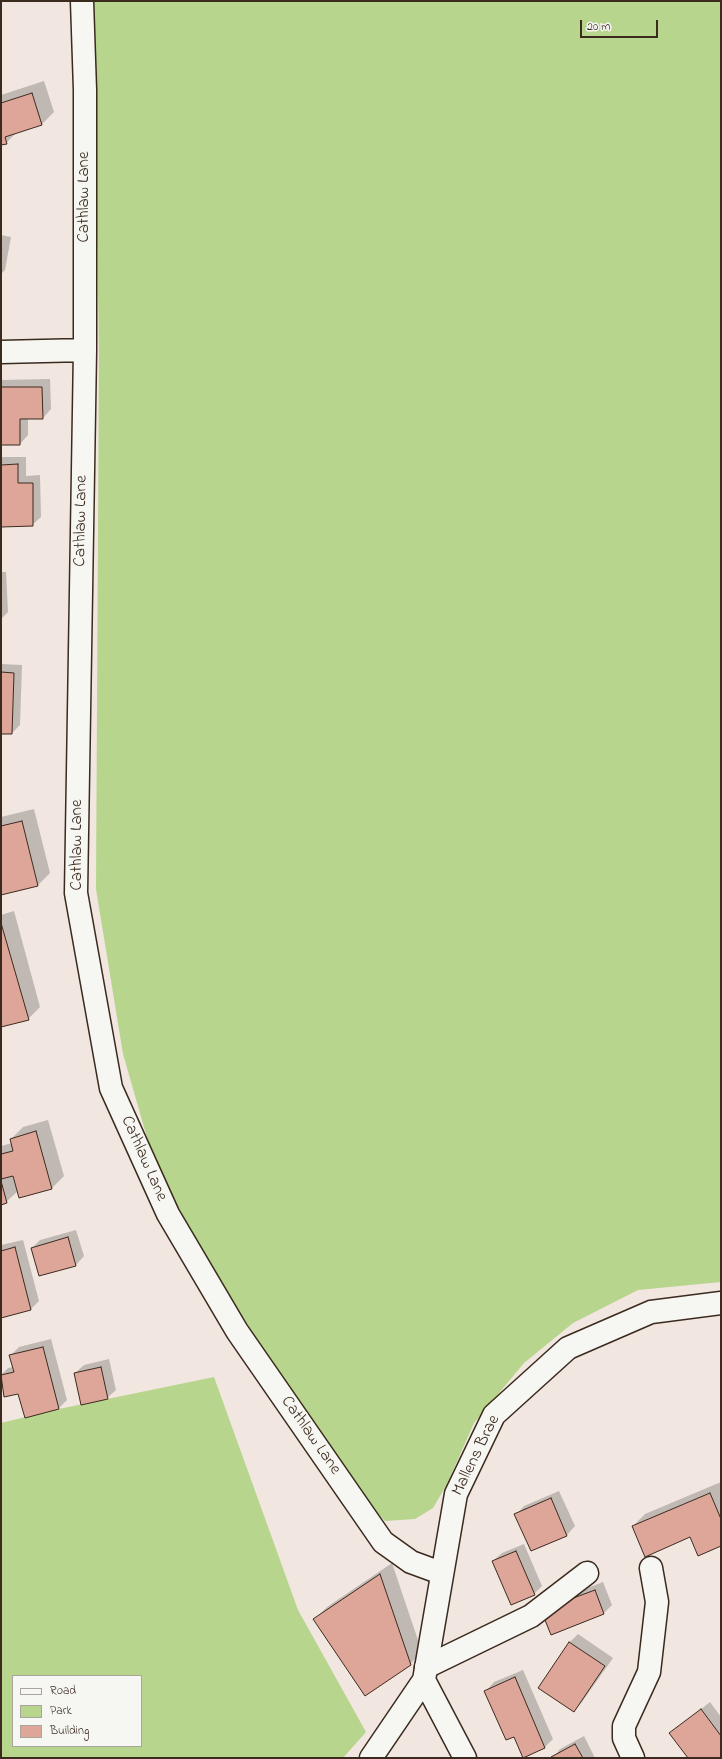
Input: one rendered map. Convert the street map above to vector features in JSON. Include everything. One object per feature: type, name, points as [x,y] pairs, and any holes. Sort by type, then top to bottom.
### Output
[{"type":"street","name":"Cathlaw Lane","points":[[82,1],[85,90],[85,350],[76,893],[111,1088],[168,1214],[237,1331],[383,1542],[411,1562],[441,1573]]},
{"type":"street","points":[[1,352],[85,350]]},
{"type":"street","name":"Mallens Brae","points":[[425,1674],[441,1573],[456,1494],[494,1415],[568,1348],[650,1312],[721,1303]]},
{"type":"street","points":[[634,1758],[624,1738],[624,1726],[649,1672],[657,1602],[651,1568]]},
{"type":"street","points":[[371,1758],[425,1674],[531,1616],[587,1573]]},
{"type":"street","points":[[425,1674],[465,1758]]},
{"type":"green space","points":[[93,1],[721,1],[721,1282],[638,1290],[573,1323],[524,1363],[474,1423],[447,1484],[433,1508],[415,1519],[385,1521],[376,1512],[271,1363],[216,1273],[156,1169],[123,1054],[96,889],[99,349]]},
{"type":"green space","points":[[214,1377],[298,1610],[366,1732],[343,1758],[1,1758],[1,1423],[59,1409]]},
{"type":"building","points":[[32,93],[42,125],[5,137],[7,144],[1,145],[1,103]]},
{"type":"building","points":[[1,387],[42,387],[43,419],[20,419],[20,445],[1,445]]},
{"type":"building","points":[[18,464],[18,483],[33,483],[33,526],[1,527],[1,465]]},
{"type":"building","points":[[1,672],[14,673],[12,734],[1,734]]},
{"type":"building","points":[[22,821],[38,886],[1,895],[1,826]]},
{"type":"building","points":[[1,923],[29,1020],[1,1027]]},
{"type":"building","points":[[36,1131],[52,1189],[19,1198],[13,1176],[1,1179],[1,1154],[13,1151],[10,1139]]},
{"type":"building","points":[[1,1181],[7,1203],[1,1205]]},
{"type":"building","points":[[68,1237],[76,1266],[39,1276],[31,1248]]},
{"type":"building","points":[[15,1247],[31,1310],[1,1318],[1,1251]]},
{"type":"building","points":[[43,1347],[59,1409],[25,1418],[18,1394],[4,1397],[1,1375],[14,1372],[9,1355]]},
{"type":"building","points":[[101,1367],[108,1399],[81,1405],[74,1373]]},
{"type":"building","points":[[710,1493],[721,1519],[721,1546],[698,1556],[690,1537],[645,1557],[632,1526]]},
{"type":"building","points":[[551,1498],[567,1536],[531,1551],[514,1514]]},
{"type":"building","points":[[516,1551],[535,1595],[511,1605],[492,1561]]},
{"type":"building","points":[[380,1574],[411,1665],[365,1696],[313,1619]]},
{"type":"building","points":[[595,1590],[604,1614],[551,1635],[541,1610]]},
{"type":"building","points":[[569,1642],[605,1666],[574,1712],[538,1688]]},
{"type":"building","points":[[515,1677],[545,1748],[523,1758],[514,1737],[506,1740],[484,1691]]},
{"type":"building","points":[[701,1709],[721,1736],[721,1758],[688,1758],[669,1733]]},
{"type":"building","points":[[575,1744],[583,1758],[551,1758],[551,1757]]}]
